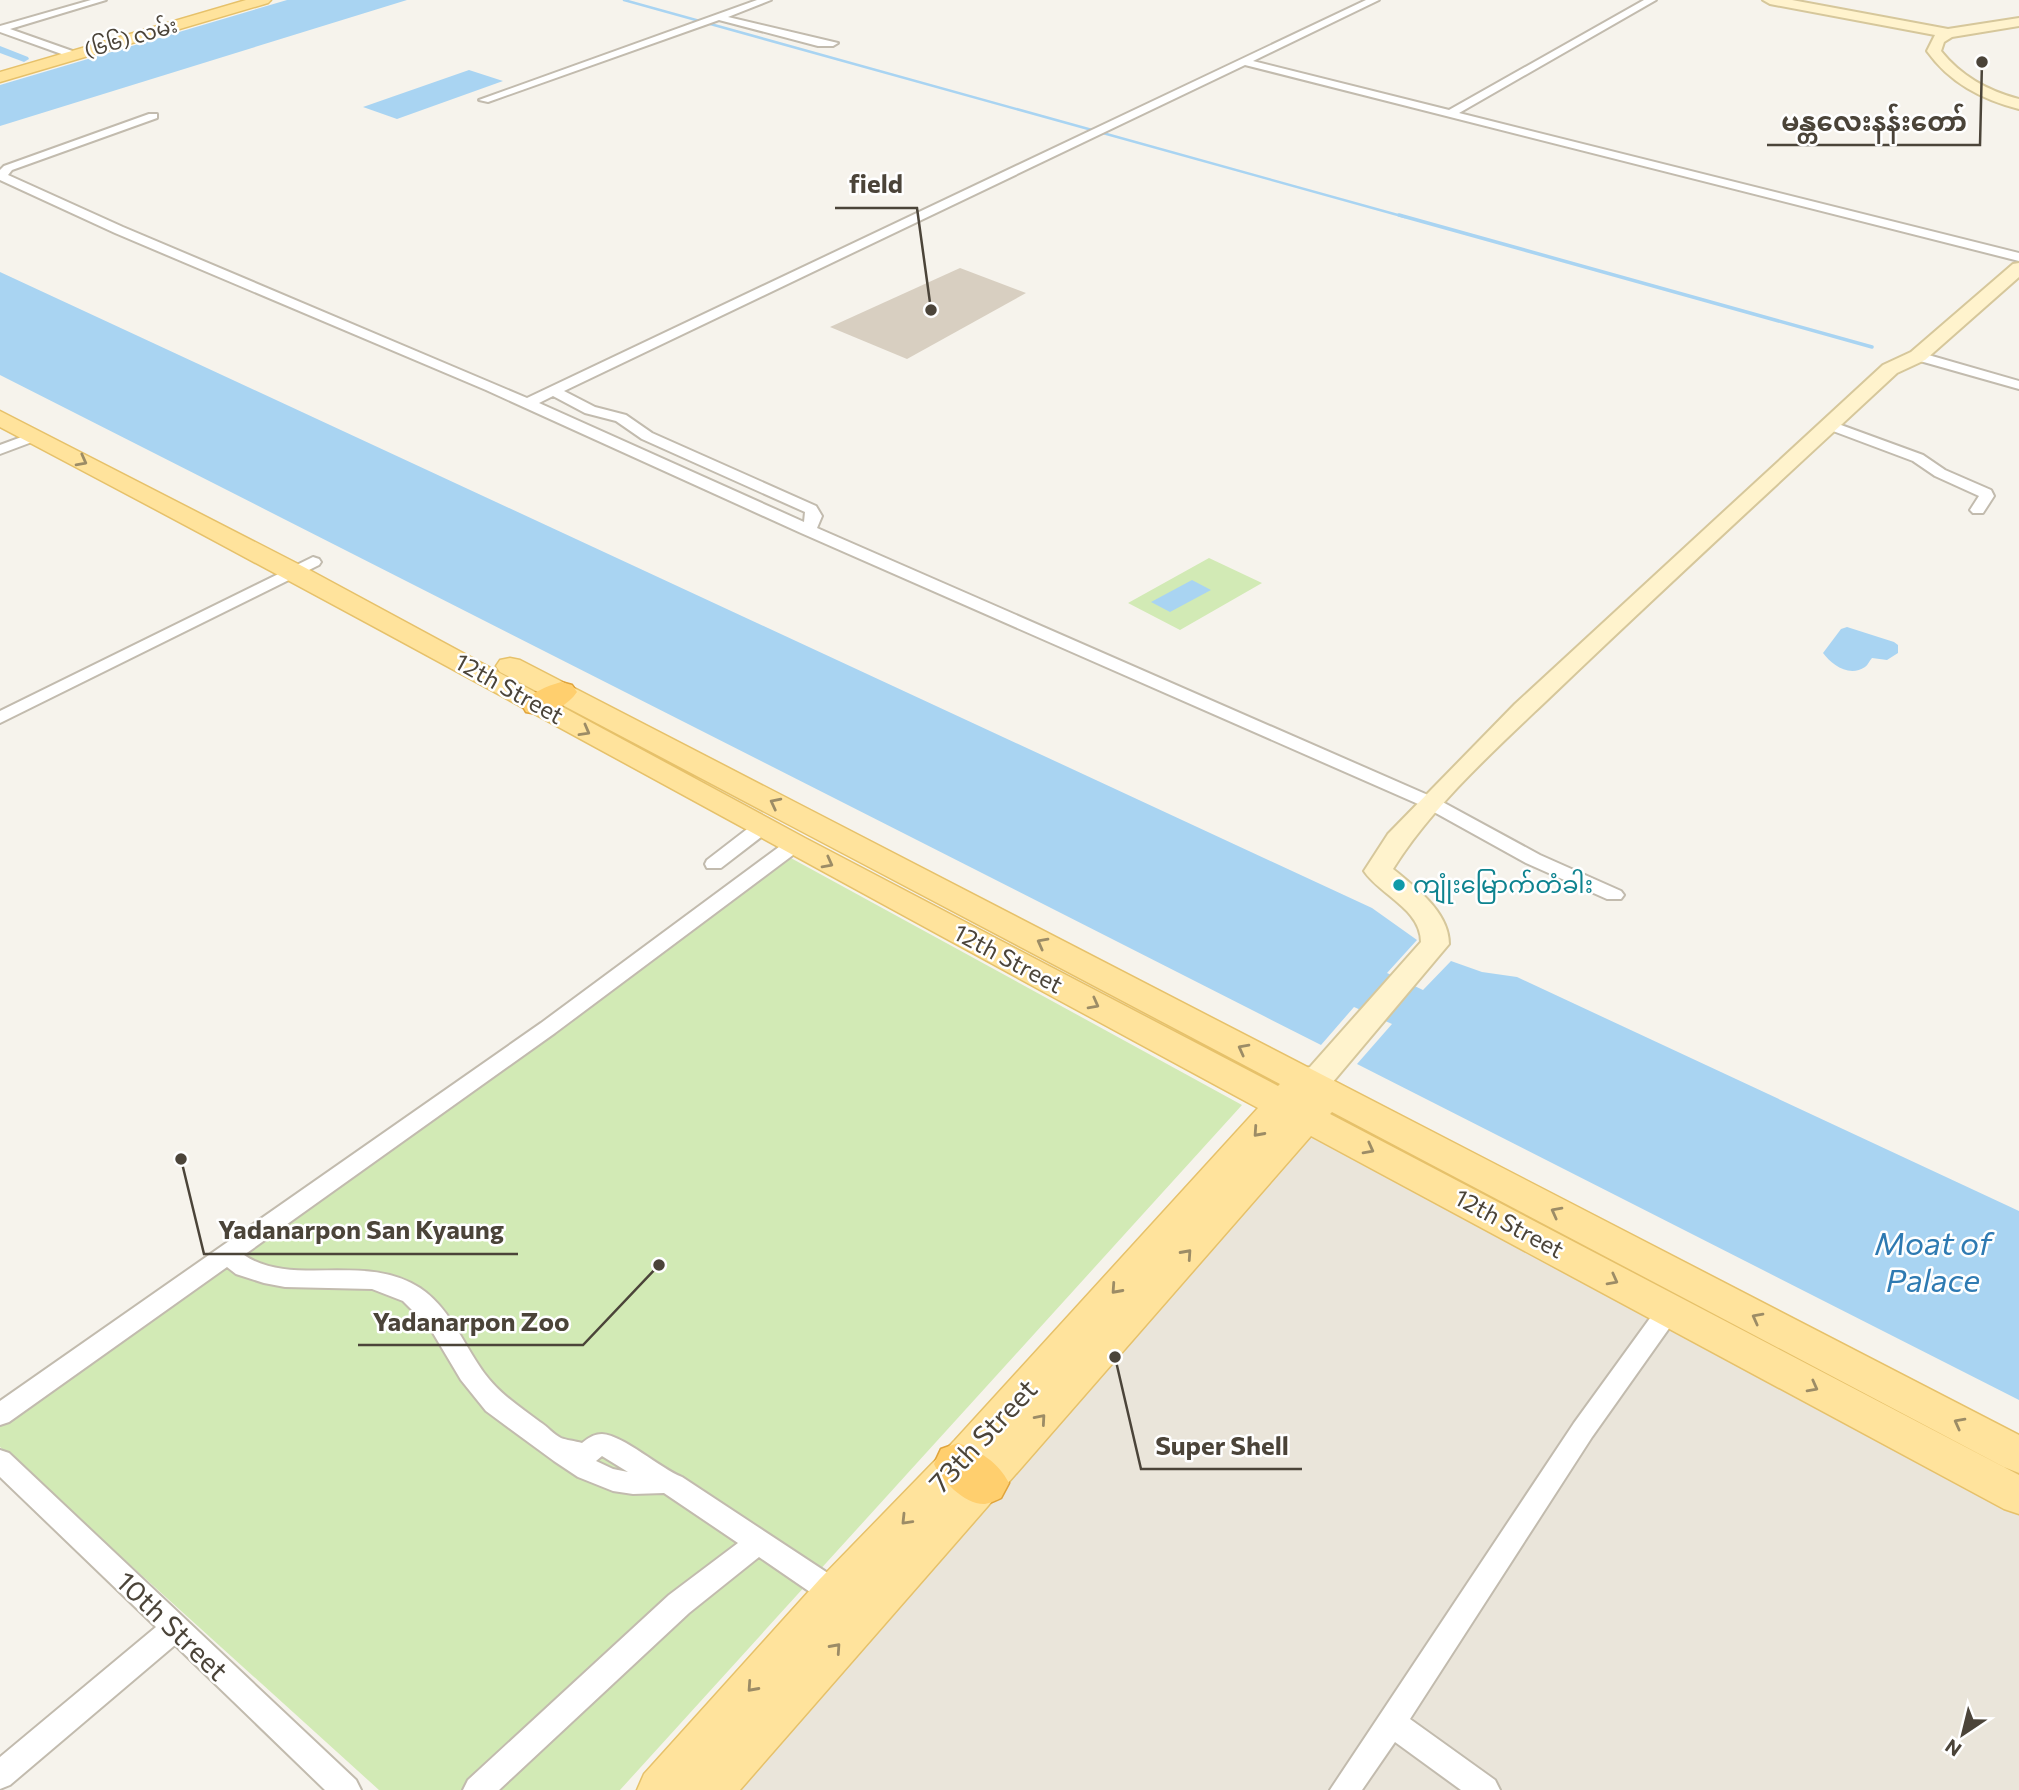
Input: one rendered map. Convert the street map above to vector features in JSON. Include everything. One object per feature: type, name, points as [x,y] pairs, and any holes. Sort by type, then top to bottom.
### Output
[{"type":"main road","name":"(၆၆) လမ်း","points":[[0,77],[237,0]]},
{"type":"main road","name":"(၆၆) လမ်း","points":[[0,69],[263,0]]},
{"type":"main road","name":"12th Street","points":[[0,394],[303,567],[550,699],[1313,1088],[2019,1455]]},
{"type":"main road","name":"12th Street","points":[[0,418],[303,567]]},
{"type":"main road","name":"12th Street","points":[[550,699],[794,845],[1313,1088],[1669,1310],[2019,1496]]},
{"type":"main road","name":"73th Street","points":[[661,1790],[851,1604],[1313,1088]]},
{"type":"main road","name":"73th Street","points":[[709,1790],[851,1604]]},
{"type":"street","points":[[0,29],[101,0]]},
{"type":"street","points":[[484,100],[766,0]]},
{"type":"street","points":[[526,404],[1374,0]]},
{"type":"street","points":[[1450,114],[1651,0]]},
{"type":"street","points":[[1770,0],[1936,34],[2019,22]]},
{"type":"street","points":[[719,17],[818,43],[833,43]]},
{"type":"street","points":[[0,29],[68,53]]},
{"type":"street","points":[[1936,34],[1934,51],[1957,77],[1987,93],[2019,104]]},
{"type":"street","points":[[1243,62],[2019,257]]},
{"type":"street","points":[[153,116],[8,168],[1,176],[1431,803],[1533,859],[1614,895]]},
{"type":"street","points":[[1313,1088],[1435,944],[1436,935],[1427,919],[1407,895],[1378,871],[1384,855],[1407,827],[1629,609],[1891,369],[1918,356],[2019,268]]},
{"type":"street","points":[[1918,356],[2019,385]]},
{"type":"street","points":[[554,391],[590,410],[621,418],[647,436],[811,509],[814,516],[806,530]]},
{"type":"street","points":[[1830,425],[1918,458],[1940,473],[1986,492],[1987,496],[1978,510]]},
{"type":"street","points":[[0,450],[35,436]]},
{"type":"street","points":[[692,479],[716,466]]},
{"type":"street","points":[[0,718],[303,567]]},
{"type":"street","points":[[714,864],[762,827]]},
{"type":"street","points":[[0,1415],[548,1028],[794,845]]},
{"type":"street","points":[[227,1255],[238,1265],[275,1275],[392,1284],[425,1305],[442,1322],[484,1393],[548,1443],[585,1455],[598,1445],[605,1445],[689,1494],[851,1604]]},
{"type":"street","points":[[1350,1788],[1583,1430],[1669,1310]]},
{"type":"street","name":"10th Street","points":[[0,1461],[346,1790]]},
{"type":"street","points":[[478,1790],[680,1604],[759,1542]]},
{"type":"street","points":[[0,1774],[174,1629]]},
{"type":"street","points":[[1392,1723],[1485,1790]]},
{"type":"shaded area","points":[[1294,1090],[2019,1469],[2019,1790],[672,1790]]},
{"type":"green space","points":[[1209,558],[1262,583],[1180,630],[1128,603]]},
{"type":"green space","points":[[789,857],[1242,1105],[620,1790],[379,1790],[0,1447],[0,1425]]},
{"type":"water","points":[[287,0],[407,0],[0,126],[0,85]]},
{"type":"water","points":[[469,70],[503,81],[397,119],[363,107]]},
{"type":"water","name":"Moat of Palace","points":[[0,272],[1372,908],[1417,940],[1387,973],[1423,990],[1451,961],[1482,972],[1517,977],[2019,1211],[2019,1400],[1357,1064],[1392,1024],[1354,1007],[1321,1045],[0,375]]},
{"type":"water","points":[[1192,580],[1211,590],[1170,612],[1151,602]]},
{"type":"water","points":[[1847,627],[1894,642],[1898,645],[1898,653],[1887,660],[1872,658],[1859,670],[1841,668],[1823,653],[1841,629]]},
{"type":"building","points":[[960,268],[1026,293],[907,359],[830,327]]},
{"type":"waterway","points":[[624,0],[1405,217]]},
{"type":"waterway","points":[[0,49],[24,59]]},
{"type":"waterway","points":[[1399,215],[1872,347]]},
{"type":"place","name":"မန္တလေးနန်းတော်","points":[[1982,62]]},
{"type":"place","name":"field","points":[[931,310]]},
{"type":"place","name":"ကျုံးမြောက်တံခါး","points":[[1399,885]]},
{"type":"place","name":"Yadanarpon San Kyaung","points":[[181,1159]]},
{"type":"place","name":"Yadanarpon Zoo","points":[[659,1265]]},
{"type":"place","name":"Super Shell","points":[[1115,1357]]}]
